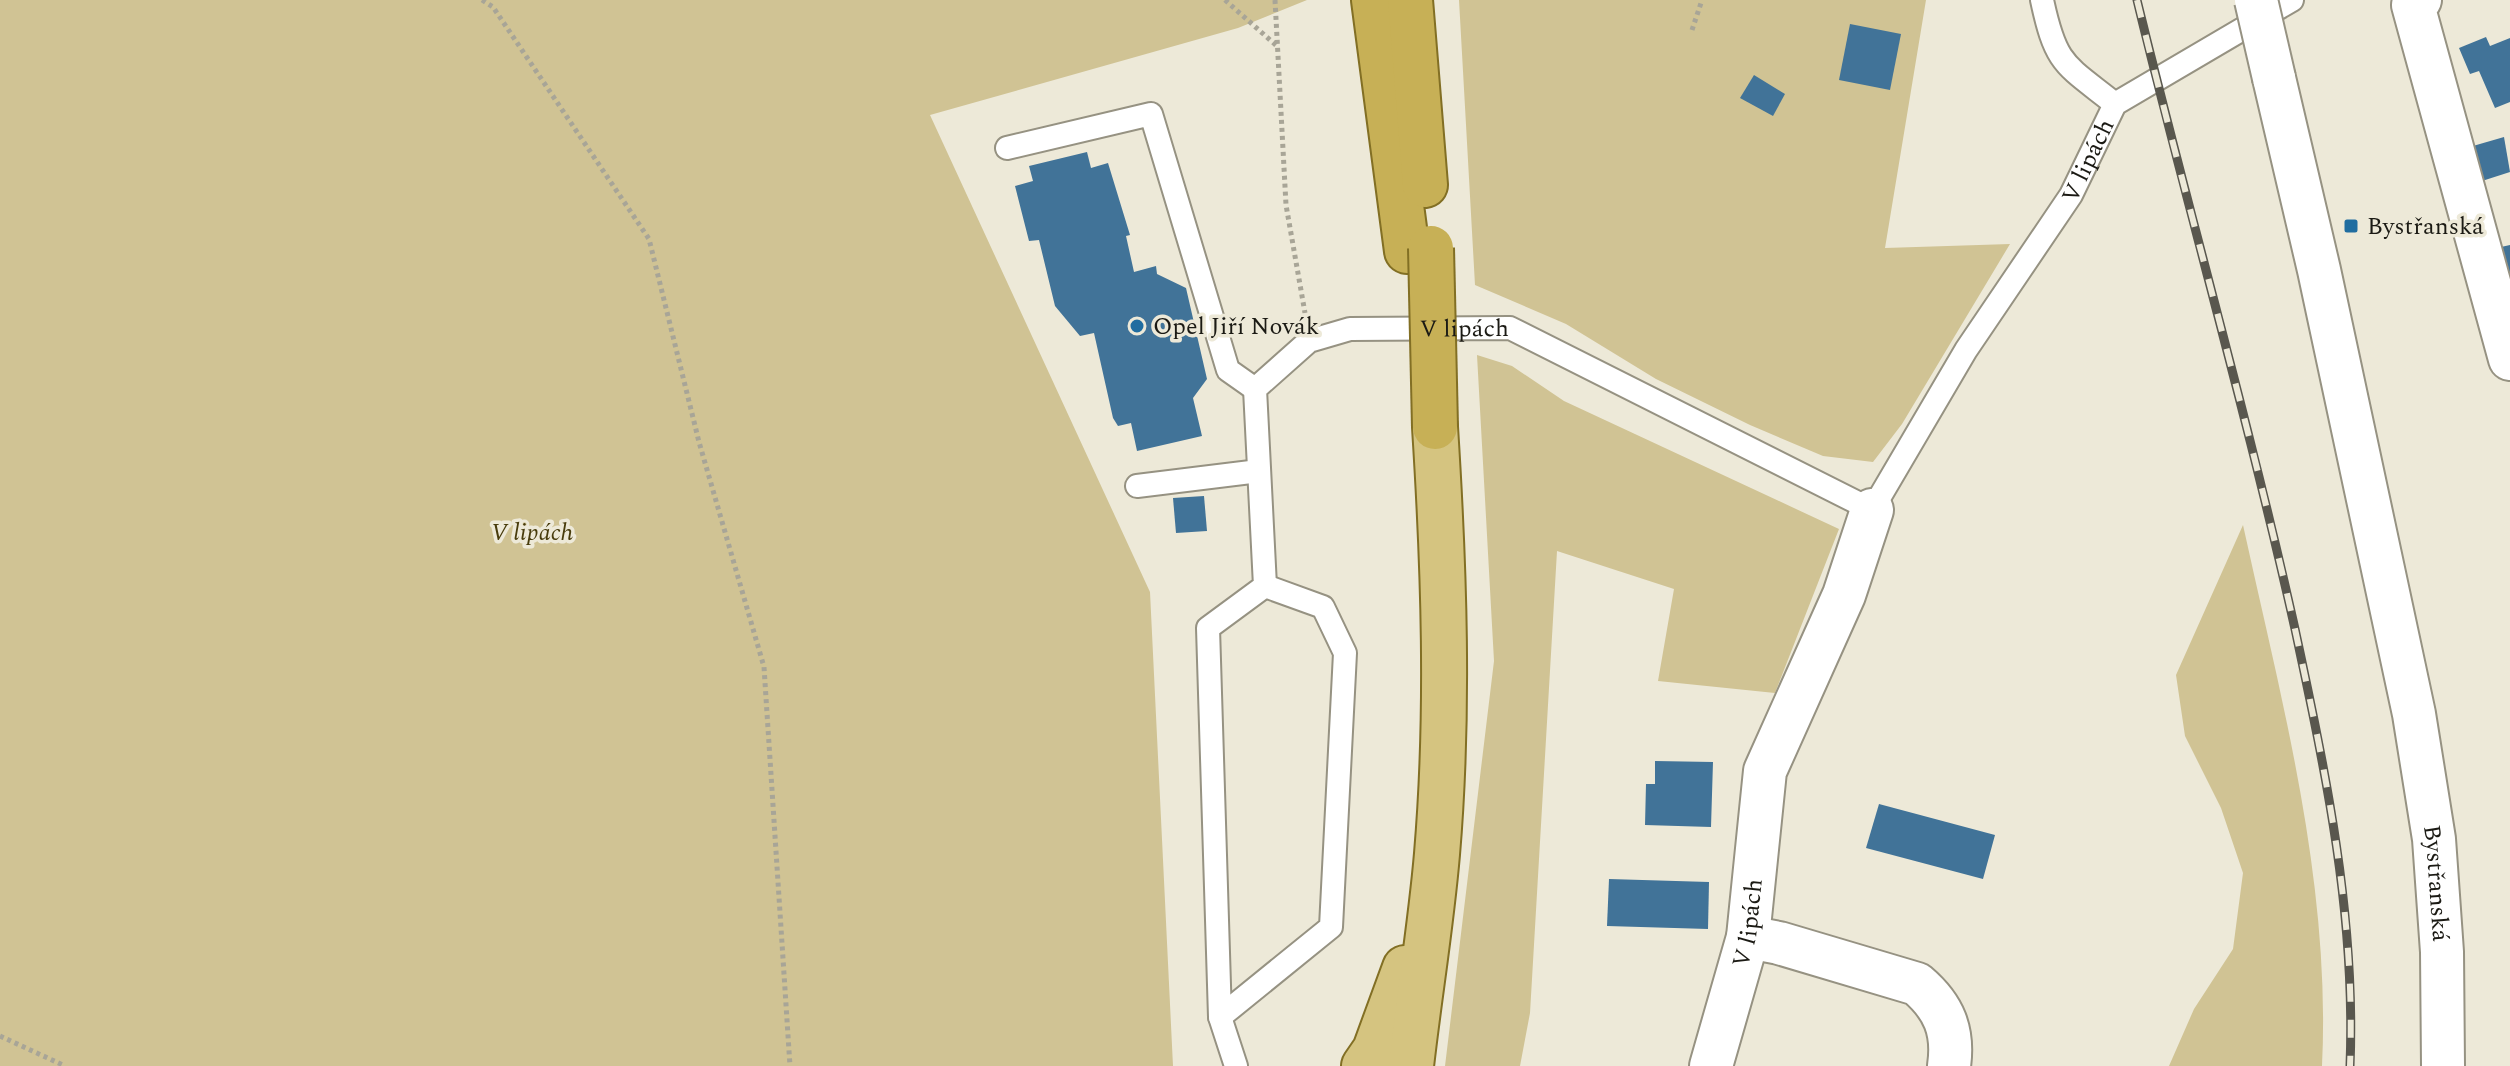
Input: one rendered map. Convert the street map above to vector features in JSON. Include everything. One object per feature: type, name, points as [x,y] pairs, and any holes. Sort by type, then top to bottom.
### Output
[{"type":"highway","points":[[1374,0],[1419,249]]},
{"type":"highway","points":[[1410,0],[1419,249],[1435,427]]},
{"type":"main road","points":[[1411,1066],[1437,854],[1444,635],[1435,427]]},
{"type":"main road","points":[[1364,1066],[1375,1050],[1400,984],[1437,854]]},
{"type":"street","name":"Bystřanská","points":[[2256,0],[2329,315],[2414,714],[2434,839],[2442,952],[2443,1066]]},
{"type":"street","points":[[2416,3],[2510,359]]},
{"type":"street","name":"V lipách","points":[[1711,1066],[1748,937],[1765,771],[1844,595],[1872,510]]},
{"type":"street","points":[[1748,937],[1807,950],[1917,984],[1935,999],[1946,1018],[1951,1047],[1949,1066]]},
{"type":"lane","points":[[2042,0],[2050,38],[2059,60],[2115,104]]},
{"type":"lane","name":"V lipách","points":[[1309,341],[1350,329],[1510,328],[1872,510],[1966,350],[2071,195],[2115,104],[2292,0]]},
{"type":"lane","points":[[1007,148],[1151,114],[1228,370],[1255,389]]},
{"type":"lane","points":[[1255,389],[1309,341]]},
{"type":"lane","points":[[1255,389],[1265,586]]},
{"type":"lane","points":[[1137,486],[1259,471]]},
{"type":"lane","points":[[1220,1017],[1331,927],[1345,653],[1323,607],[1265,586]]},
{"type":"lane","points":[[1236,1066],[1220,1017],[1208,628],[1265,586]]},
{"type":"path","points":[[482,0],[493,7],[649,239],[699,442],[764,667],[790,1066]]},
{"type":"path","points":[[1225,0],[1278,47]]},
{"type":"path","points":[[1275,0],[1286,205],[1309,341]]},
{"type":"path","points":[[1692,30],[1702,0]]},
{"type":"path","points":[[0,1036],[65,1066]]},
{"type":"green space","name":"V lipách","points":[[0,0],[1307,0],[1238,28],[930,115],[1150,592],[1173,1066],[0,1066]]},
{"type":"green space","points":[[1459,0],[1926,0],[1885,248],[2010,244],[1902,424],[1873,462],[1823,456],[1750,425],[1656,379],[1566,324],[1475,285]]},
{"type":"green space","points":[[1477,355],[1512,366],[1564,401],[1839,529],[1775,693],[1658,681],[1674,589],[1557,551],[1530,1013],[1520,1066],[1445,1066],[1494,661]]},
{"type":"green space","points":[[2243,525],[2288,726],[2311,861],[2323,997],[2322,1066],[2169,1066],[2194,1009],[2233,949],[2243,873],[2221,808],[2185,736],[2176,675]]},
{"type":"building","points":[[1850,24],[1901,34],[1890,90],[1839,80]]},
{"type":"building","points":[[2486,37],[2490,46],[2510,38],[2510,102],[2495,108],[2479,71],[2470,74],[2459,48]]},
{"type":"building","points":[[1754,75],[1785,94],[1773,116],[1740,98]]},
{"type":"building","points":[[2504,137],[2510,172],[2482,181],[2473,146]]},
{"type":"building","points":[[1087,152],[1091,168],[1108,163],[1130,235],[1126,236],[1134,272],[1156,266],[1157,274],[1186,288],[1207,379],[1193,398],[1202,436],[1137,451],[1131,423],[1118,426],[1113,418],[1094,333],[1080,336],[1055,306],[1039,240],[1029,241],[1015,186],[1033,181],[1029,166]]},
{"type":"building","points":[[2510,245],[2510,278],[2509,278],[2501,247]]},
{"type":"building","points":[[1204,496],[1207,531],[1176,533],[1173,498]]},
{"type":"building","points":[[1655,761],[1713,762],[1711,827],[1645,825],[1646,784],[1655,784]]},
{"type":"building","points":[[1879,804],[1995,835],[1983,879],[1866,848]]},
{"type":"building","points":[[1609,879],[1709,882],[1708,929],[1607,926]]},
{"type":"railway","points":[[2137,0],[2258,471],[2318,737],[2343,900],[2351,1010],[2350,1066]]},
{"type":"place","name":"Bystřanská","points":[[2351,226]]},
{"type":"place","name":"Opel Jiří Novák","points":[[1137,326]]}]
